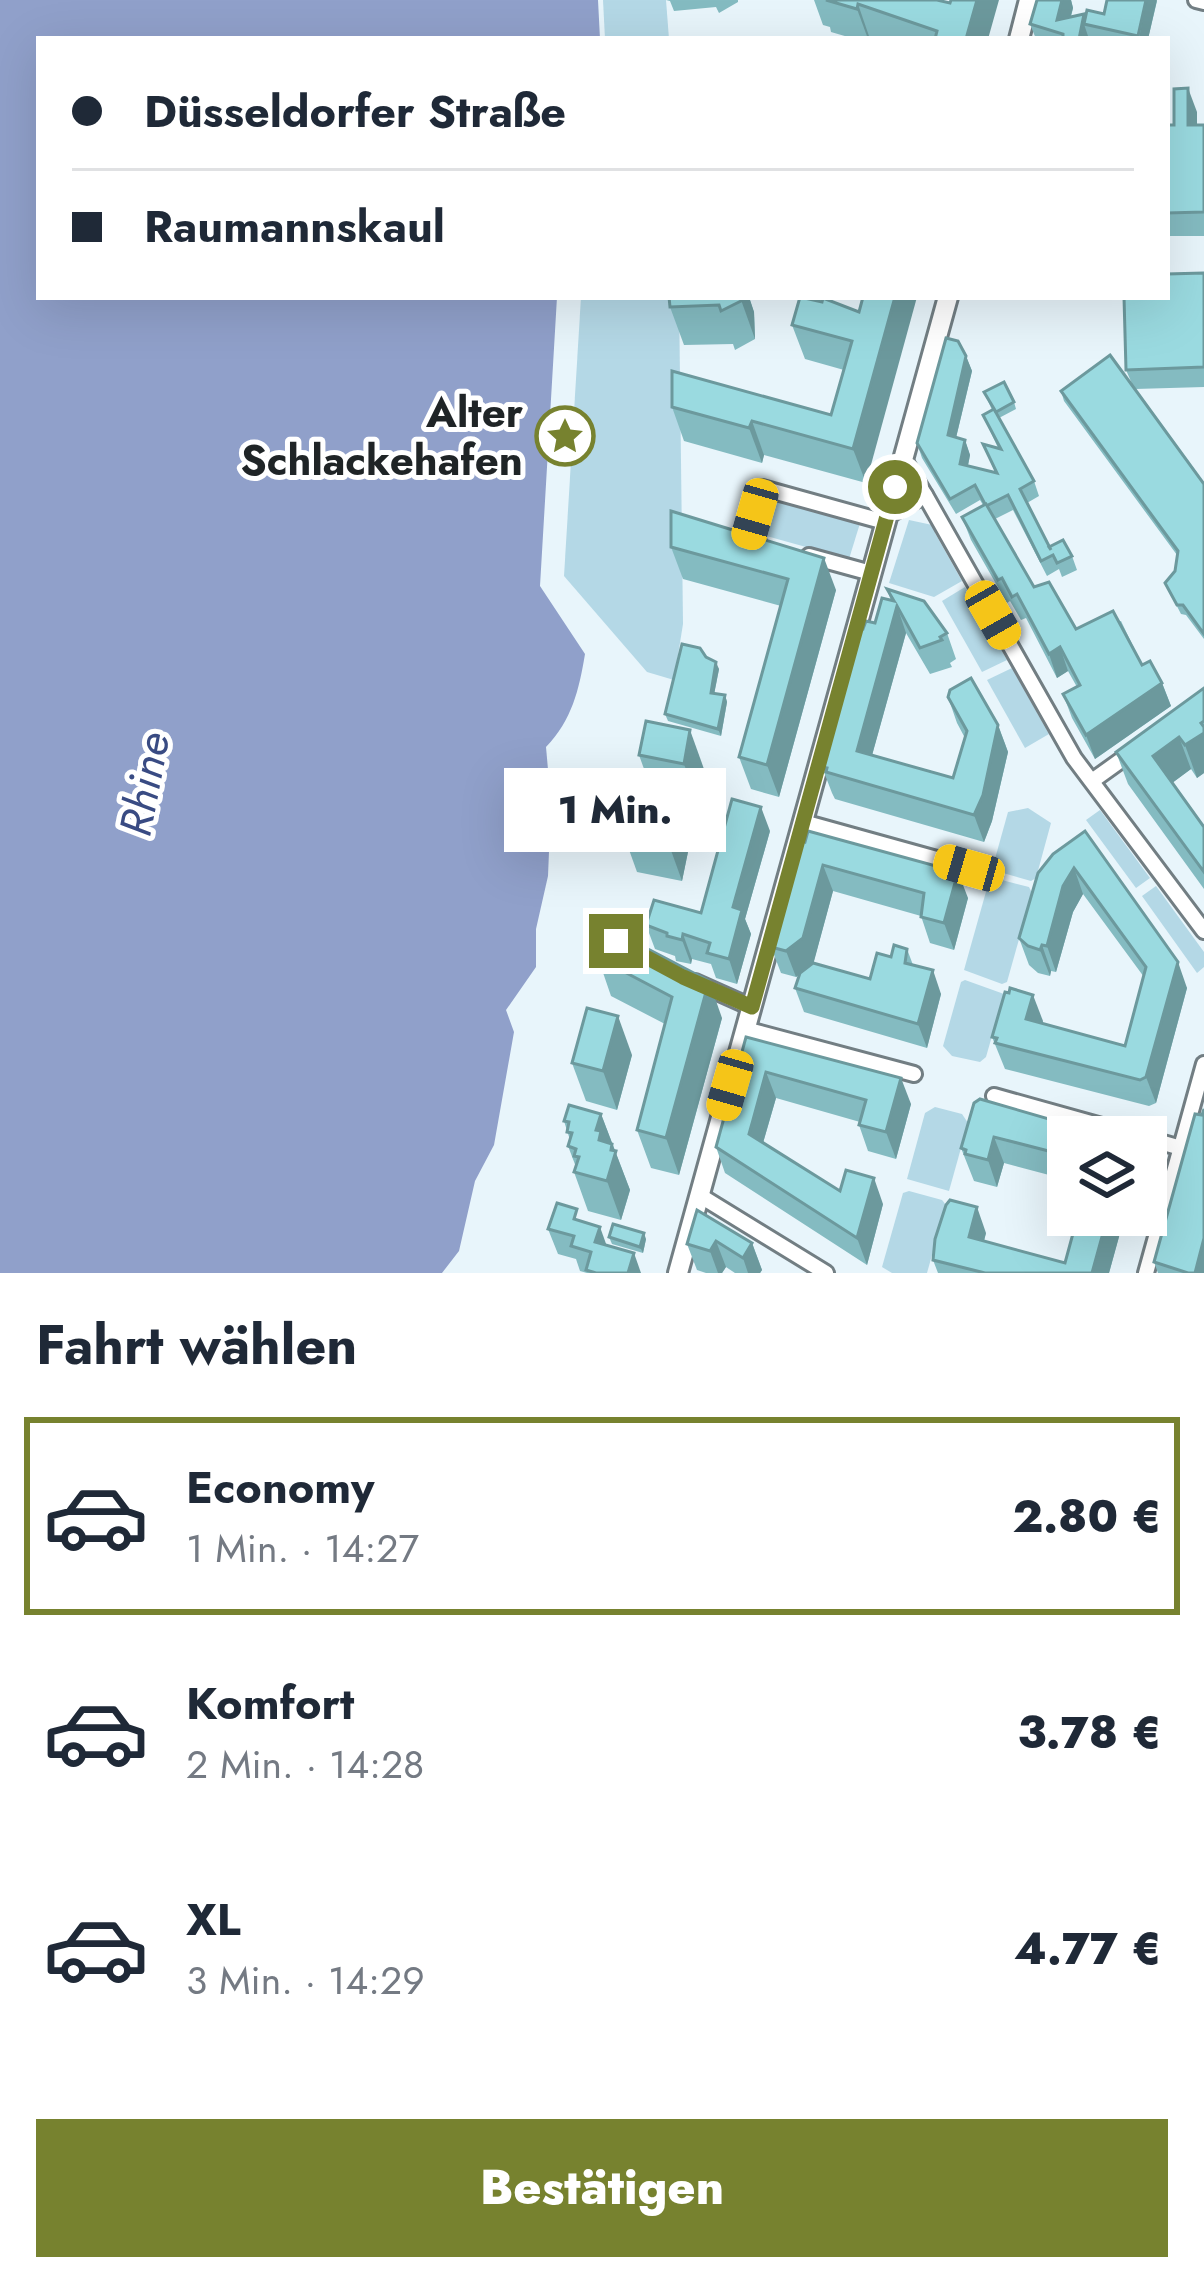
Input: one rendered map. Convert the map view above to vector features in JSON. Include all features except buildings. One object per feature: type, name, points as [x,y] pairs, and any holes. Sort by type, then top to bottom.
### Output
[{"type":"street","points":[[1019,36],[1029,0]]},
{"type":"street","points":[[678,1273],[946,300]]},
{"type":"street","points":[[903,458],[1074,758],[1204,931]]},
{"type":"street","points":[[776,547],[748,539],[762,488],[886,519],[925,495]]},
{"type":"street","points":[[793,552],[871,574]]},
{"type":"street","points":[[1092,781],[1136,749]]},
{"type":"street","points":[[802,822],[969,868]]},
{"type":"street","points":[[683,977],[752,1007]]},
{"type":"street","points":[[746,1029],[914,1074]]},
{"type":"street","points":[[1147,1273],[1204,1064]]},
{"type":"street","points":[[994,1096],[1065,1116]]},
{"type":"street","points":[[1167,1144],[1181,1148]]},
{"type":"street","points":[[699,1195],[826,1273]]},
{"type":"shaded area","points":[[603,0],[666,0],[669,36],[605,36]]},
{"type":"shaded area","points":[[581,300],[679,300],[683,624],[674,680],[647,672],[564,576]]},
{"type":"shaded area","points":[[767,494],[861,520],[849,559],[756,533]]},
{"type":"shaded area","points":[[909,520],[937,526],[935,533],[962,581],[934,597],[889,583]]},
{"type":"shaded area","points":[[965,587],[1007,660],[982,672],[942,601]]},
{"type":"shaded area","points":[[1012,668],[1049,734],[1025,748],[987,680]]},
{"type":"shaded area","points":[[1028,808],[1051,823],[1036,878],[1031,881],[993,866],[1008,812]]},
{"type":"shaded area","points":[[1100,810],[1150,878],[1136,888],[1086,820]]},
{"type":"shaded area","points":[[994,878],[1029,887],[1032,893],[1007,982],[1002,984],[964,970],[989,881]]},
{"type":"shaded area","points":[[1156,886],[1204,952],[1204,967],[1197,973],[1142,896]]},
{"type":"shaded area","points":[[965,980],[1004,994],[986,1057],[980,1062],[952,1056],[943,1046]]},
{"type":"shaded area","points":[[935,1107],[962,1114],[968,1123],[949,1191],[907,1179],[925,1113]]},
{"type":"shaded area","points":[[903,1193],[946,1205],[927,1273],[892,1273],[882,1267]]},
{"type":"water","name":"Rhine","points":[[0,0],[598,0],[600,36],[36,36],[36,300],[557,300],[540,586],[585,654],[573,704],[546,747],[551,803],[548,876],[536,929],[536,967],[506,1010],[514,1032],[494,1145],[475,1181],[459,1251],[442,1273],[0,1273]]},
{"type":"place","name":"Alter Schlackehafen","points":[[565,436]]},
{"type":"route","points":[[616,941],[752,1007],[895,487]]}]
